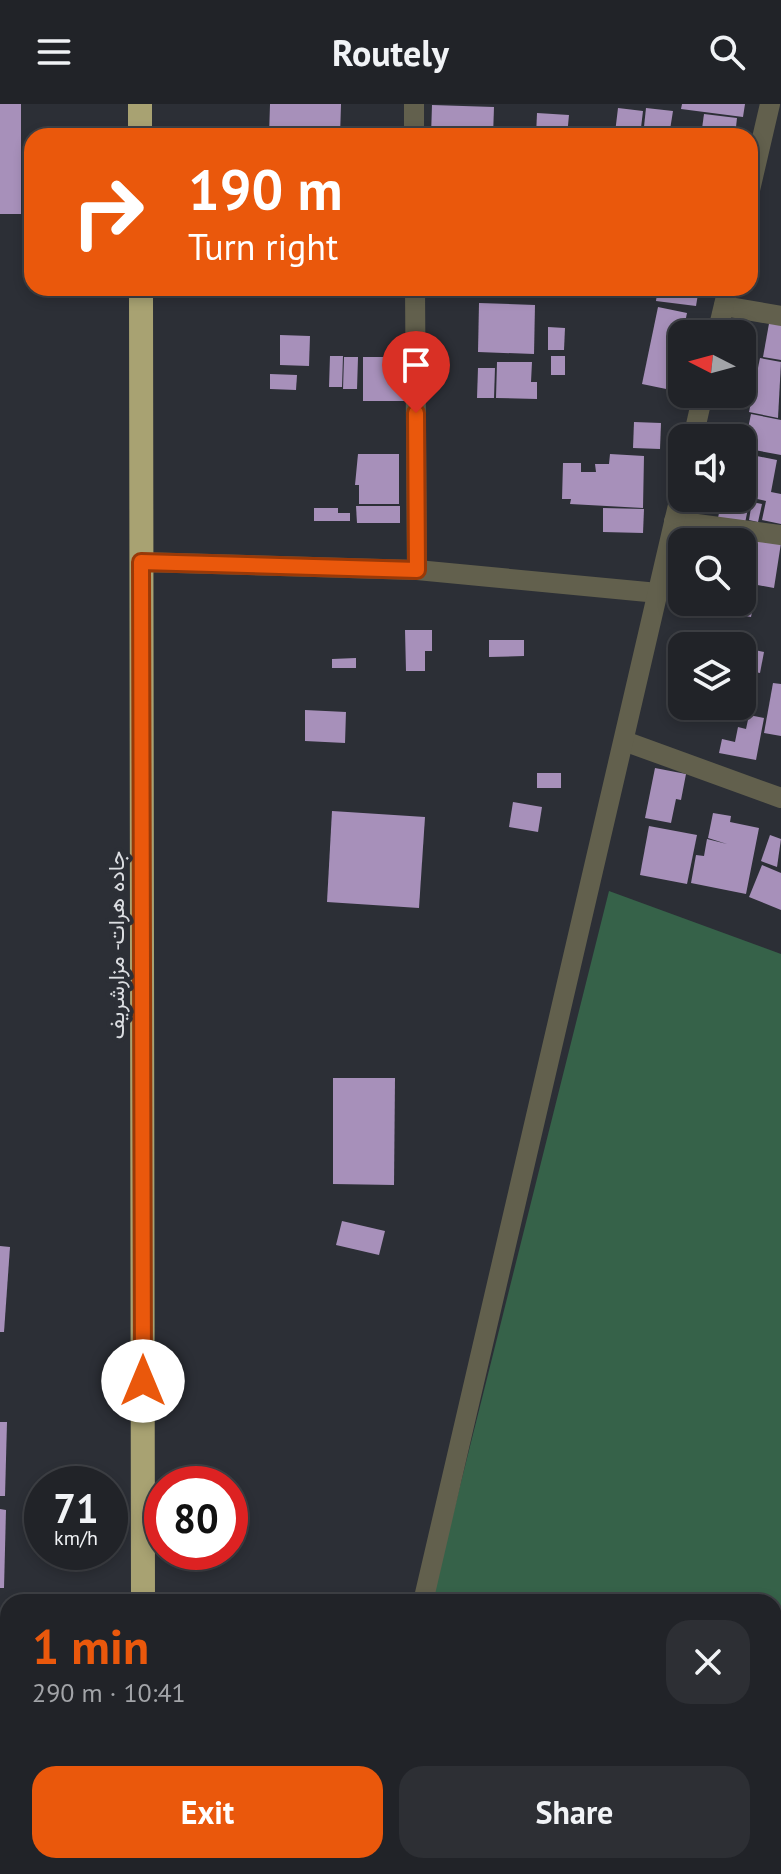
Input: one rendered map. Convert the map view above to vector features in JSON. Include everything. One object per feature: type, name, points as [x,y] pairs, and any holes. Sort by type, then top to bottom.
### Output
[{"type":"highway","points":[[140,104],[140,128]]},
{"type":"highway","name":"جاده هرات- مزارشریف","points":[[141,296],[143,1594]]},
{"type":"street","points":[[414,104],[414,128]]},
{"type":"street","points":[[758,156],[770,104]]},
{"type":"street","points":[[415,296],[417,570]]},
{"type":"street","points":[[720,320],[726,297],[781,316]]},
{"type":"street","points":[[425,1594],[676,512]]},
{"type":"street","points":[[674,521],[781,535]]},
{"type":"street","points":[[141,562],[417,570],[658,593]]},
{"type":"street","points":[[624,741],[781,798]]},
{"type":"green space","points":[[609,891],[781,954],[781,1594],[433,1594]]},
{"type":"building","points":[[0,104],[21,104],[21,214],[0,214]]},
{"type":"building","points":[[270,104],[341,104],[340,128],[269,128]]},
{"type":"building","points":[[682,104],[745,104],[743,117],[681,109]]},
{"type":"building","points":[[432,105],[494,107],[493,128],[431,128]]},
{"type":"building","points":[[618,108],[643,111],[641,128],[616,128]]},
{"type":"building","points":[[646,108],[673,111],[670,128],[644,128]]},
{"type":"building","points":[[537,113],[569,115],[568,128],[536,128]]},
{"type":"building","points":[[704,114],[737,118],[736,128],[702,128]]},
{"type":"building","points":[[657,296],[698,296],[696,306],[656,301]]},
{"type":"building","points":[[479,303],[535,305],[534,354],[478,352]]},
{"type":"building","points":[[658,307],[687,313],[686,320],[668,320],[668,389],[642,384]]},
{"type":"building","points":[[770,318],[781,320],[781,360],[763,357]]},
{"type":"building","points":[[548,327],[565,328],[564,350],[548,350]]},
{"type":"building","points":[[280,335],[310,336],[309,366],[280,365]]},
{"type":"building","points":[[330,356],[343,356],[342,387],[329,387]]},
{"type":"building","points":[[551,356],[565,356],[565,375],[551,375]]},
{"type":"building","points":[[344,357],[358,357],[357,389],[343,389]]},
{"type":"building","points":[[363,357],[407,357],[408,401],[363,401]]},
{"type":"building","points":[[760,358],[781,362],[778,418],[749,412],[750,408],[756,408],[756,378]]},
{"type":"building","points":[[497,362],[532,362],[531,382],[537,382],[537,399],[496,398]]},
{"type":"building","points":[[478,368],[495,368],[494,398],[477,398]]},
{"type":"building","points":[[270,374],[297,375],[296,390],[270,389]]},
{"type":"building","points":[[751,414],[781,420],[781,455],[756,450],[756,424],[749,424]]},
{"type":"building","points":[[634,422],[661,423],[660,449],[633,448]]},
{"type":"building","points":[[358,454],[399,454],[399,504],[359,504],[359,485],[355,485]]},
{"type":"building","points":[[610,454],[644,456],[643,508],[570,504],[571,499],[562,499],[563,463],[581,463],[581,472],[596,472],[595,464],[609,464]]},
{"type":"building","points":[[756,456],[777,460],[771,492],[781,494],[781,524],[762,520],[766,501],[756,499]]},
{"type":"building","points":[[756,503],[762,504],[758,522],[749,520],[750,512],[756,512]]},
{"type":"building","points":[[356,506],[400,506],[400,523],[357,523]]},
{"type":"building","points":[[314,508],[338,508],[338,513],[350,513],[350,521],[314,521]]},
{"type":"building","points":[[603,508],[644,509],[643,533],[603,532]]},
{"type":"building","points":[[719,512],[747,512],[745,523],[718,518]]},
{"type":"building","points":[[756,539],[781,543],[774,588],[756,585]]},
{"type":"building","points":[[405,630],[432,630],[432,651],[425,651],[425,671],[406,671]]},
{"type":"building","points":[[489,640],[524,640],[524,656],[489,657]]},
{"type":"building","points":[[756,650],[764,652],[760,673],[756,672]]},
{"type":"building","points":[[356,658],[356,668],[332,668],[332,659]]},
{"type":"building","points":[[773,683],[781,684],[781,736],[764,733]]},
{"type":"building","points":[[305,710],[346,712],[345,743],[305,741]]},
{"type":"building","points":[[756,716],[764,718],[756,760],[719,753],[722,739],[735,742],[738,727],[746,729],[748,720],[756,720]]},
{"type":"building","points":[[655,768],[686,774],[681,800],[676,799],[671,823],[645,818]]},
{"type":"building","points":[[537,773],[561,773],[561,788],[537,788]]},
{"type":"building","points":[[513,802],[542,807],[538,832],[509,827]]},
{"type":"building","points":[[332,811],[425,817],[419,908],[327,902]]},
{"type":"building","points":[[713,813],[731,816],[730,822],[759,828],[746,894],[691,883],[696,855],[704,856],[707,839],[727,844],[708,838]]},
{"type":"building","points":[[649,826],[697,835],[687,884],[640,875]]},
{"type":"building","points":[[770,835],[781,839],[777,867],[761,861]]},
{"type":"building","points":[[762,865],[781,873],[781,910],[749,897]]},
{"type":"building","points":[[333,1078],[395,1078],[394,1185],[333,1184]]},
{"type":"building","points":[[342,1221],[385,1231],[379,1255],[336,1245]]},
{"type":"building","points":[[0,1246],[10,1247],[4,1332],[0,1332]]},
{"type":"building","points":[[0,1422],[7,1422],[5,1496],[0,1496]]},
{"type":"building","points":[[0,1509],[6,1510],[4,1588],[0,1588]]},
{"type":"route","points":[[143,1381],[141,562],[417,570],[416,413]]}]
